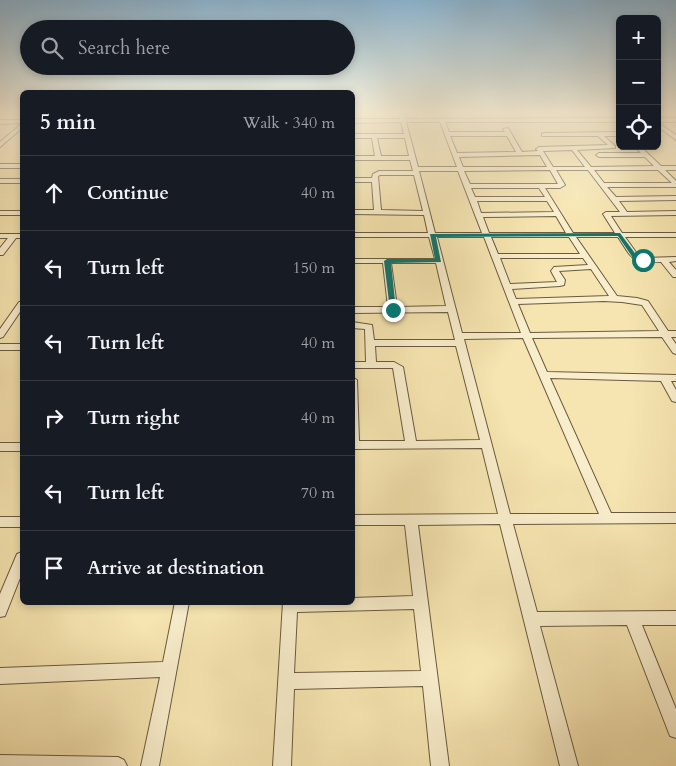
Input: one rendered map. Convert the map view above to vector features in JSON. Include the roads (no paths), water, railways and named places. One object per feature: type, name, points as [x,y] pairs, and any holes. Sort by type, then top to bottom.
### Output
[{"type":"street","points":[[376,149],[378,158]]},
{"type":"street","points":[[410,149],[569,766]]},
{"type":"street","points":[[453,149],[526,335],[607,518]]},
{"type":"street","points":[[517,149],[520,154]]},
{"type":"street","points":[[468,186],[562,185],[539,149],[544,149]]},
{"type":"street","points":[[575,149],[625,213]]},
{"type":"street","points":[[641,150],[676,184]]},
{"type":"street","points":[[456,155],[541,153]]},
{"type":"street","points":[[580,154],[646,155]]},
{"type":"street","points":[[355,158],[378,158],[415,167],[462,169],[676,168]]},
{"type":"street","points":[[13,166],[20,159]]},
{"type":"street","points":[[0,166],[20,166]]},
{"type":"street","points":[[378,213],[375,174],[415,167]]},
{"type":"street","points":[[355,180],[376,180]]},
{"type":"street","points":[[0,181],[19,181]]},
{"type":"street","points":[[603,185],[676,184]]},
{"type":"street","points":[[541,186],[571,235],[615,299]]},
{"type":"street","points":[[614,199],[676,198]]},
{"type":"street","points":[[473,199],[549,199]]},
{"type":"street","points":[[355,212],[426,213]]},
{"type":"street","points":[[0,213],[20,213]]},
{"type":"street","points":[[676,213],[606,214],[638,259],[676,260]]},
{"type":"street","points":[[479,215],[558,214]]},
{"type":"street","points":[[355,235],[676,235]]},
{"type":"street","points":[[0,236],[18,236]]},
{"type":"street","points":[[0,253],[18,236]]},
{"type":"street","points":[[496,256],[586,256]]},
{"type":"street","points":[[664,260],[676,275]]},
{"type":"street","points":[[355,261],[439,261]]},
{"type":"street","points":[[387,261],[393,310]]},
{"type":"street","points":[[508,287],[557,284],[561,283],[561,280],[554,271],[557,269],[593,267]]},
{"type":"street","points":[[514,302],[636,299],[645,303],[676,351]]},
{"type":"street","points":[[355,310],[451,309]]},
{"type":"street","points":[[0,335],[20,311]]},
{"type":"street","points":[[355,326],[369,327],[372,364]]},
{"type":"street","points":[[370,343],[526,335],[676,334]]},
{"type":"street","points":[[0,346],[20,347]]},
{"type":"street","points":[[355,365],[394,365],[399,369],[411,444]]},
{"type":"street","points":[[544,375],[676,378]]},
{"type":"street","points":[[664,377],[676,399]]},
{"type":"street","points":[[355,444],[486,444]]},
{"type":"street","points":[[0,447],[20,447]]},
{"type":"street","points":[[355,520],[676,518]]},
{"type":"street","points":[[411,519],[440,766]]},
{"type":"street","points":[[0,522],[20,522]]},
{"type":"street","points":[[0,611],[20,563]]},
{"type":"street","points":[[355,603],[421,602]]},
{"type":"street","points":[[150,766],[181,605]]},
{"type":"street","points":[[282,766],[290,605]]},
{"type":"street","points":[[632,618],[676,730]]},
{"type":"street","points":[[531,619],[676,618]]},
{"type":"street","points":[[0,676],[170,669]]},
{"type":"street","points":[[286,682],[430,678]]},
{"type":"street","points":[[0,764],[118,766]]}]
